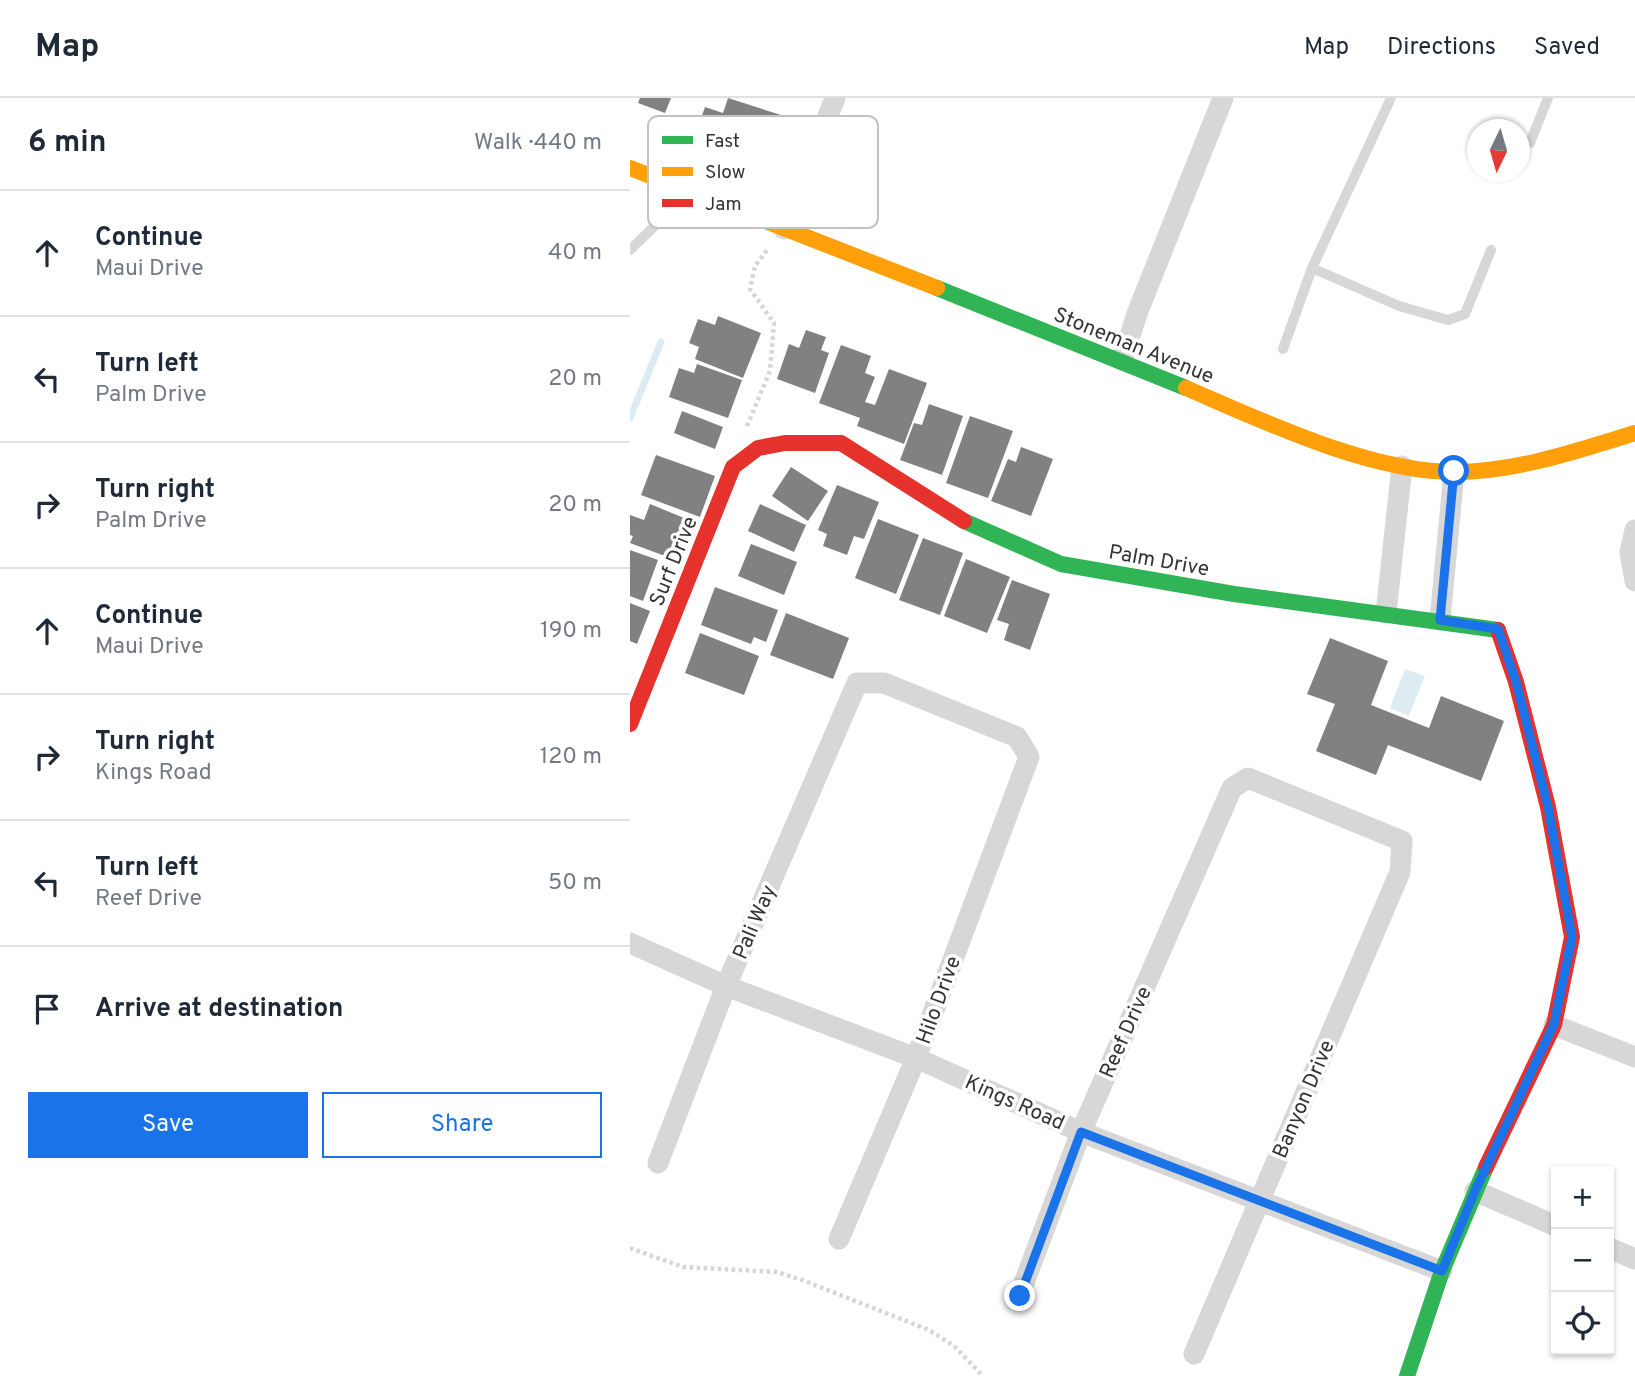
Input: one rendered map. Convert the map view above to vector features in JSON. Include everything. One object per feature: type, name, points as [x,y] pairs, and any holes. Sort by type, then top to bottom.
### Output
[{"type":"street","points":[[828,116],[835,98]]},
{"type":"street","points":[[1122,360],[1138,311],[1223,98]]},
{"type":"street","name":"Stoneman Avenue","points":[[630,168],[648,175]]},
{"type":"street","name":"Stoneman Avenue","points":[[783,229],[1122,360],[1294,435],[1402,466],[1454,471],[1548,460],[1635,433]]},
{"type":"street","name":"Surf Drive","points":[[630,724],[733,467],[758,448],[785,443]]},
{"type":"street","name":"Palm Drive","points":[[785,443],[841,443],[975,527],[1061,564],[1234,594],[1498,629],[1516,682],[1548,807],[1572,937],[1554,1024]]},
{"type":"street","points":[[1386,614],[1402,466]]},
{"type":"street","points":[[1440,620],[1454,471]]},
{"type":"street","points":[[1634,531],[1630,552],[1635,581]]},
{"type":"street","name":"Pali Way","points":[[658,1163],[726,986],[857,683],[884,683],[1017,737],[1029,757]]},
{"type":"street","name":"Hilo Drive","points":[[839,1239],[916,1058],[1029,757]]},
{"type":"street","name":"Reef Drive","points":[[1020,1296],[1081,1132],[1232,788],[1248,778],[1402,841]]},
{"type":"street","name":"Banyon Drive","points":[[1194,1354],[1400,872],[1402,841]]},
{"type":"street","name":"Kings Road","points":[[630,943],[726,986],[916,1058],[1081,1132],[1442,1271]]},
{"type":"street","points":[[1412,1374],[1442,1271],[1475,1191],[1554,1024],[1635,1057]]},
{"type":"street","points":[[1475,1191],[1551,1224]]},
{"type":"street","points":[[1614,1250],[1635,1259]]},
{"type":"lane","points":[[1283,349],[1312,268],[1391,98]]},
{"type":"lane","points":[[1530,143],[1548,98]]},
{"type":"lane","points":[[630,250],[653,228]]},
{"type":"lane","points":[[1312,268],[1399,306],[1448,320],[1465,314],[1491,250]]},
{"type":"path","points":[[758,448],[745,430],[770,371],[774,323],[750,289],[755,265],[783,229]]},
{"type":"path","points":[[630,1248],[683,1267],[777,1272],[802,1280],[929,1330],[954,1346],[983,1376]]},
{"type":"shaded area","points":[[1405,669],[1425,676],[1409,716],[1390,708]]},
{"type":"building","points":[[640,98],[671,98],[665,113],[638,103]]},
{"type":"building","points":[[728,98],[784,116],[702,116],[705,107],[723,113]]},
{"type":"building","points":[[718,316],[761,333],[743,378],[695,359],[699,347],[689,343],[698,319],[715,325]]},
{"type":"building","points":[[806,330],[826,337],[821,350],[829,353],[815,393],[777,379],[789,344],[799,348]]},
{"type":"building","points":[[841,345],[871,356],[865,373],[875,377],[865,402],[875,405],[889,369],[927,383],[904,444],[857,426],[860,418],[819,403]]},
{"type":"building","points":[[697,364],[742,380],[728,418],[669,397],[679,368],[694,373]]},
{"type":"building","points":[[929,404],[963,416],[942,475],[900,460],[914,423],[922,425]]},
{"type":"building","points":[[682,411],[723,427],[715,449],[674,433]]},
{"type":"building","points":[[970,416],[1013,431],[988,498],[946,483]]},
{"type":"building","points":[[1021,447],[1053,459],[1031,516],[991,501],[1008,459],[1016,462]]},
{"type":"building","points":[[656,455],[715,476],[700,517],[641,495]]},
{"type":"building","points":[[791,467],[828,491],[808,521],[772,496]]},
{"type":"building","points":[[837,485],[879,502],[864,539],[854,536],[847,555],[823,546],[827,534],[818,530]]},
{"type":"building","points":[[650,504],[689,520],[673,559],[630,543],[633,536],[630,535],[630,515],[644,520]]},
{"type":"building","points":[[760,504],[806,525],[794,552],[748,531]]},
{"type":"building","points":[[878,519],[919,535],[896,594],[855,578]]},
{"type":"building","points":[[923,538],[963,553],[940,615],[899,600]]},
{"type":"building","points":[[751,544],[797,562],[784,595],[738,576]]},
{"type":"building","points":[[630,550],[658,560],[643,601],[630,596]]},
{"type":"building","points":[[966,559],[1010,577],[987,633],[944,616]]},
{"type":"building","points":[[1012,580],[1050,594],[1030,650],[1004,640],[1009,624],[997,620]]},
{"type":"building","points":[[715,587],[778,610],[766,642],[754,637],[751,644],[701,625]]},
{"type":"building","points":[[630,603],[650,611],[637,644],[630,641]]},
{"type":"building","points":[[786,613],[849,638],[833,679],[770,655]]},
{"type":"building","points":[[700,633],[759,656],[744,695],[685,673]]},
{"type":"building","points":[[1330,638],[1388,661],[1371,705],[1429,728],[1441,696],[1504,721],[1481,781],[1388,745],[1376,775],[1316,751],[1335,704],[1307,694]]},
{"type":"waterway","points":[[630,418],[661,342]]},
{"type":"traffic: fast","points":[[937,288],[1186,388]]},
{"type":"traffic: fast","points":[[964,521],[1061,564],[1234,594],[1498,630]]},
{"type":"traffic: fast","points":[[1407,1376],[1442,1271],[1486,1167]]},
{"type":"traffic: slow","points":[[630,168],[648,175]]},
{"type":"traffic: slow","points":[[784,228],[937,288]]},
{"type":"traffic: slow","points":[[1186,388],[1317,442],[1387,464],[1421,470],[1454,472],[1500,468],[1546,459],[1635,433]]},
{"type":"traffic: jam","points":[[630,724],[733,467],[758,448],[785,443],[841,443],[964,521]]},
{"type":"traffic: jam","points":[[1486,1167],[1554,1025],[1572,937],[1548,807],[1516,682],[1498,630]]},
{"type":"route","points":[[1020,1296],[1081,1132],[1442,1271],[1475,1191],[1554,1024],[1572,937],[1548,807],[1516,682],[1498,629],[1440,620],[1454,471]]}]
